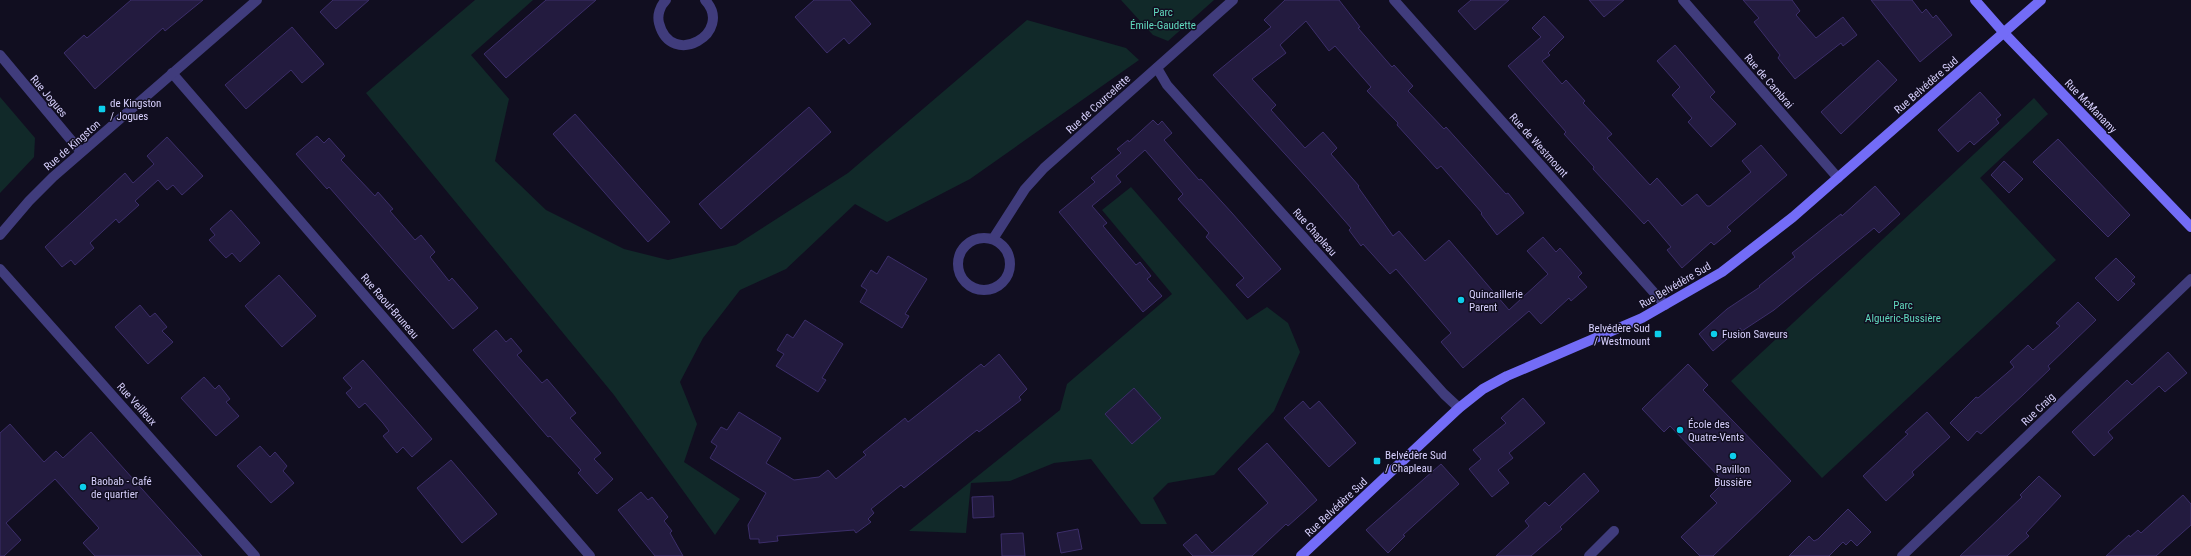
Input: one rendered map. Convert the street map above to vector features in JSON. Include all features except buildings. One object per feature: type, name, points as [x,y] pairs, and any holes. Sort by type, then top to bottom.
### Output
[{"type":"street","name":"Rue de Kingston","points":[[0,235],[29,201],[81,152],[257,0]]},
{"type":"street","points":[[666,0],[660,11],[659,20],[661,29],[666,37],[682,45],[700,41],[707,35],[711,26],[711,10],[705,0]]},
{"type":"street","name":"Rue de Courcelette","points":[[994,239],[1025,189],[1044,168],[1233,0]]},
{"type":"street","name":"Rue de Westmount","points":[[1394,0],[1665,305]]},
{"type":"street","name":"Rue de Cambrai","points":[[1683,0],[1838,178]]},
{"type":"street","name":"Rue McManamy","points":[[1975,0],[2004,33],[2191,226]]},
{"type":"street","name":"Rue Belvédère Sud","points":[[1301,556],[1459,408],[1483,390],[1507,376],[1642,318],[1722,272],[1793,217],[2041,0]]},
{"type":"street","name":"Rue Jogues","points":[[0,55],[81,152]]},
{"type":"street","name":"Rue Chapleau","points":[[1156,68],[1167,85],[1444,394],[1459,408]]},
{"type":"street","name":"Rue Raoul-Bruneau","points":[[172,73],[590,556]]},
{"type":"street","points":[[978,238],[994,239],[1007,250],[1010,258],[1010,267],[1003,282],[991,289],[978,289],[964,281],[958,266],[958,259],[961,251],[972,240],[978,238]]},
{"type":"street","name":"Rue Veilleux","points":[[0,269],[255,556]]},
{"type":"street","name":"Rue Craig","points":[[1902,556],[2191,279]]},
{"type":"street","points":[[1589,556],[1614,532]]},
{"type":"green space","points":[[475,0],[533,0],[471,55],[509,99],[495,161],[546,210],[624,249],[668,260],[736,245],[848,173],[1027,20],[1126,48],[1139,60],[970,179],[887,222],[855,204],[786,269],[740,290],[703,338],[680,382],[697,424],[684,462],[740,499],[715,535],[614,395],[366,93]]},
{"type":"green space","name":"Parc Émile-Gaudette","points":[[1121,0],[1214,0],[1168,41],[1153,35]]},
{"type":"green space","points":[[0,97],[35,138],[34,157],[0,193]]},
{"type":"green space","name":"Parc Alguéric-Bussière","points":[[2034,98],[2048,114],[1980,178],[2056,260],[1822,478],[1731,381]]},
{"type":"green space","points":[[1131,187],[1247,320],[1267,307],[1288,323],[1300,352],[1274,411],[1214,475],[1168,483],[1153,498],[1167,524],[1141,524],[1091,459],[1054,463],[1010,481],[971,483],[966,533],[909,531],[1060,410],[1067,384],[1172,294],[1102,210]]},
{"type":"place","name":"de Kingston / Jogues","points":[[102,109]]},
{"type":"place","name":"Quincaillerie Parent","points":[[1461,300]]},
{"type":"place","name":"Belvédère Sud / Westmount","points":[[1658,334]]},
{"type":"place","name":"Fusion Saveurs","points":[[1714,334]]},
{"type":"place","name":"École des Quatre-Vents","points":[[1680,430]]},
{"type":"place","name":"Pavillon Bussière","points":[[1733,456]]},
{"type":"place","name":"Belvédère Sud / Chapleau","points":[[1377,461]]},
{"type":"place","name":"Baobab - Café de quartier","points":[[83,487]]}]
